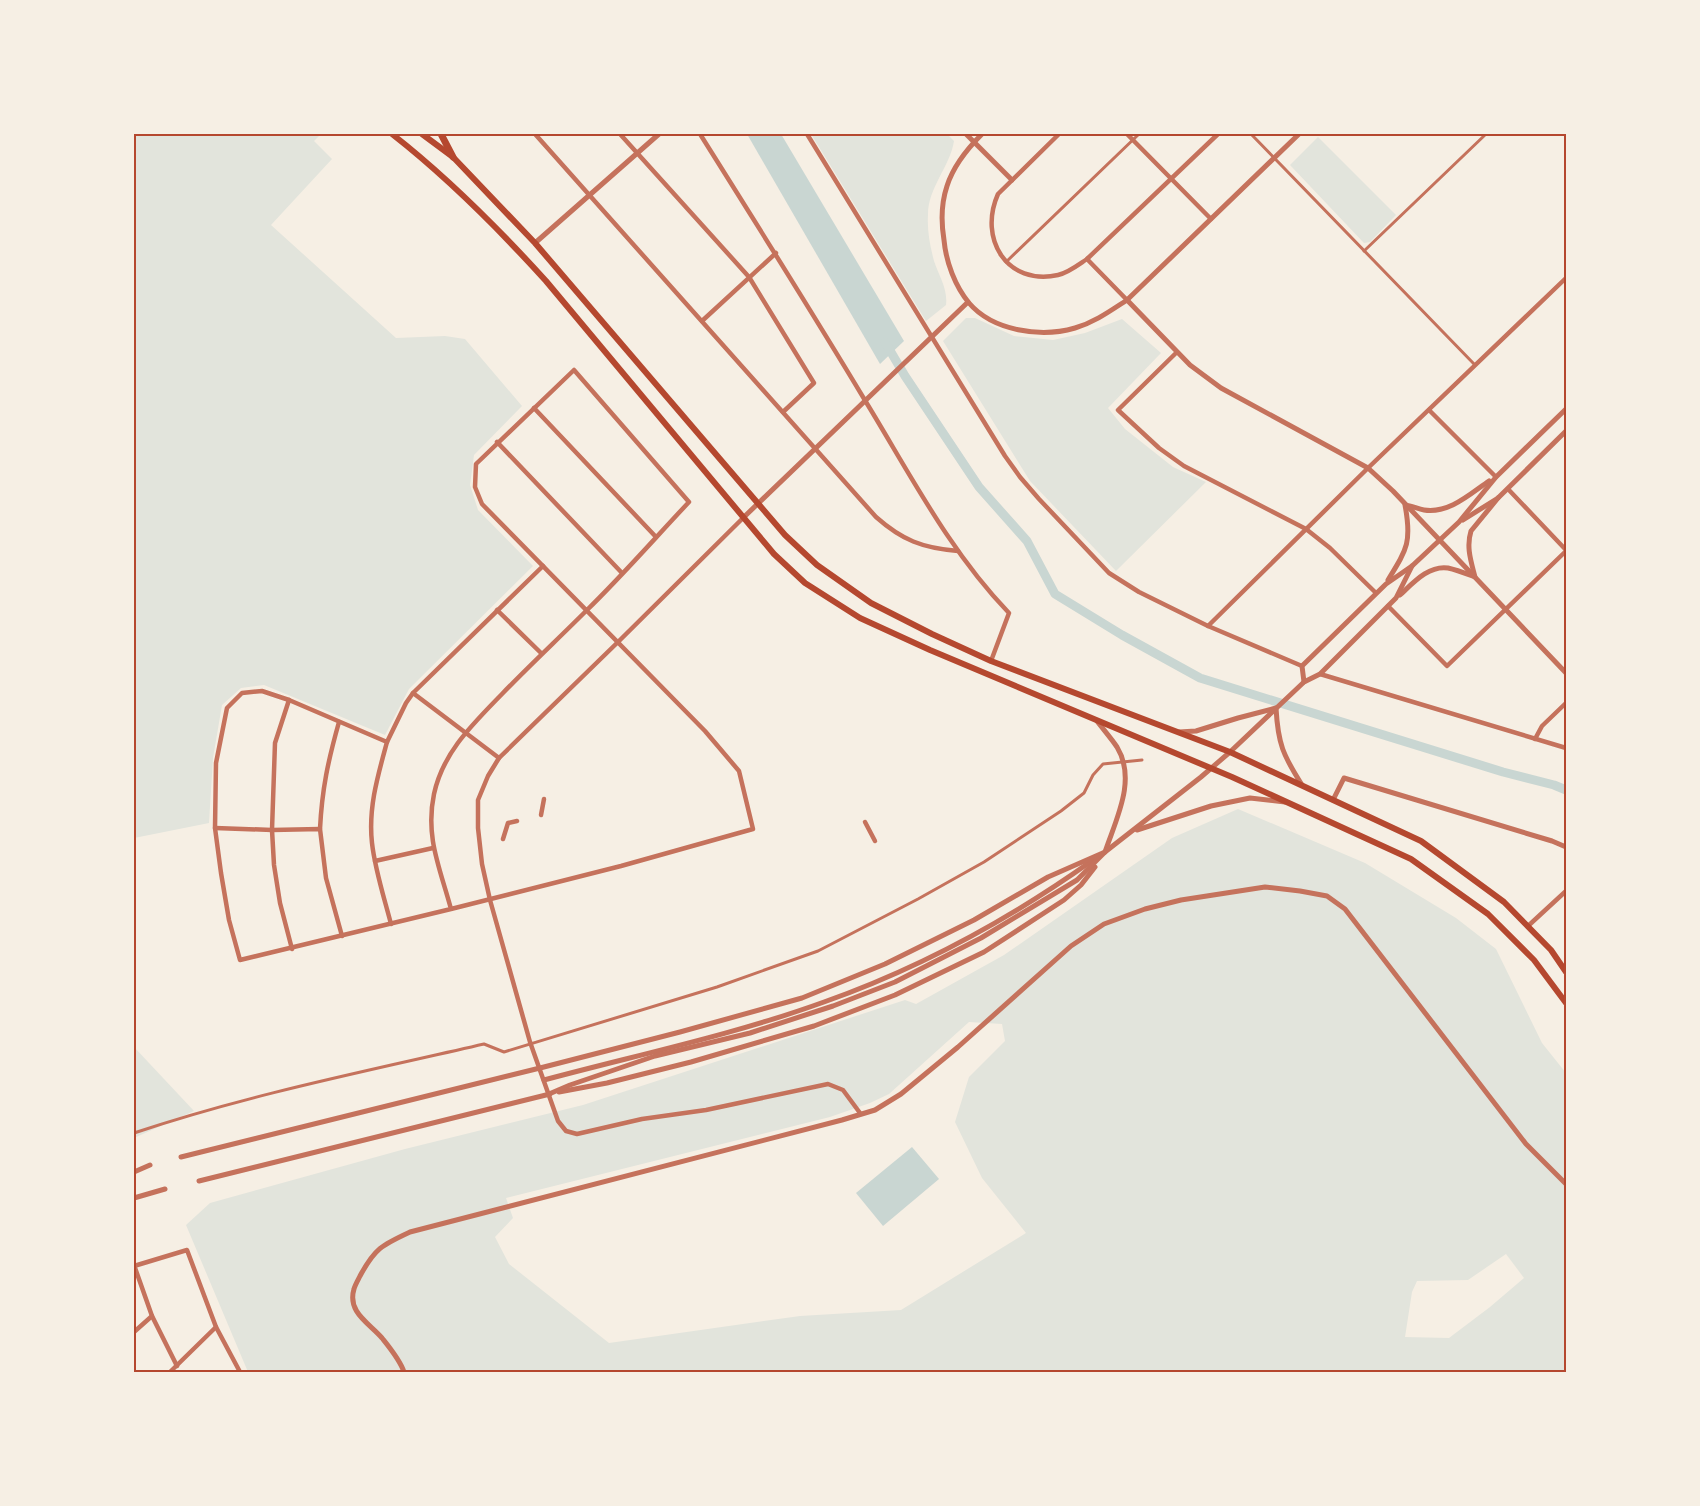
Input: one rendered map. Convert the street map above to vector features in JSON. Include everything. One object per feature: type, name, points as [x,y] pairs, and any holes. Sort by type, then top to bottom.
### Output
[{"type":"main road","points":[[392,134],[425,160],[525,257],[774,554],[805,583],[860,618],[930,650],[1288,802],[1411,860],[1488,914],[1534,960],[1566,1003]]},
{"type":"main road","points":[[422,134],[453,157],[536,243],[785,535],[817,566],[871,603],[991,661],[1230,752],[1421,841],[1504,902],[1551,950],[1566,972]]},
{"type":"main road","points":[[441,134],[453,157]]},
{"type":"street","points":[[535,134],[876,517],[896,534],[922,546],[957,550]]},
{"type":"street","points":[[620,134],[749,277],[814,383],[783,412]]},
{"type":"street","points":[[536,243],[659,134]]},
{"type":"street","points":[[700,134],[776,253],[933,514],[990,594],[1009,613],[991,661]]},
{"type":"street","points":[[807,134],[1005,456],[1020,477],[1074,536],[1109,573],[1139,592],[1208,626],[1302,666]]},
{"type":"street","points":[[966,134],[1012,180]]},
{"type":"street","points":[[982,134],[974,141],[953,171],[947,185],[941,220],[947,261],[968,302],[991,320],[1022,330],[1051,333],[1091,323],[1127,300],[1299,134]]},
{"type":"street","points":[[1059,134],[998,194],[993,205],[991,220],[993,240],[1006,261],[1013,268],[1024,273],[1043,277],[1061,274],[1087,259],[1218,134]]},
{"type":"street","points":[[1127,134],[1211,219]]},
{"type":"street","points":[[1006,261],[1139,134]]},
{"type":"street","points":[[1251,134],[1475,365]]},
{"type":"street","points":[[1364,251],[1486,134]]},
{"type":"street","points":[[702,321],[776,253]]},
{"type":"street","points":[[1087,259],[1177,352],[1206,377],[1238,399],[1368,468],[1566,673]]},
{"type":"street","points":[[1208,626],[1566,278]]},
{"type":"street","points":[[860,1113],[843,1090],[828,1084],[706,1110],[642,1119],[577,1134],[566,1131],[558,1121],[530,1042],[490,900],[482,864],[478,800],[499,758],[758,503],[968,302]]},
{"type":"street","points":[[1177,352],[1118,410],[1159,448],[1184,466],[1306,529],[1330,548],[1376,593]]},
{"type":"street","points":[[387,742],[262,690],[242,693],[227,708],[216,763],[215,828],[220,873],[240,960],[490,900],[753,829],[739,771],[705,731],[587,610],[482,504],[475,487],[476,464],[573,370],[689,502],[587,610],[541,653],[465,732],[448,756],[434,792],[430,815],[433,848],[451,909]]},
{"type":"street","points":[[534,408],[656,537]]},
{"type":"street","points":[[1302,666],[1376,593],[1412,566],[1459,522],[1496,477],[1566,409]]},
{"type":"street","points":[[1429,410],[1496,477]]},
{"type":"street","points":[[1475,577],[1468,547],[1471,531],[1498,498],[1566,431]]},
{"type":"street","points":[[497,442],[622,573]]},
{"type":"street","points":[[1406,505],[1424,510],[1450,507],[1496,477]]},
{"type":"street","points":[[1388,606],[1447,666],[1507,610],[1566,551],[1508,489]]},
{"type":"street","points":[[1459,522],[1498,498]]},
{"type":"street","points":[[1386,584],[1404,554],[1408,540],[1406,505]]},
{"type":"street","points":[[391,924],[375,861],[372,836],[372,805],[387,742],[413,693],[543,566]]},
{"type":"street","points":[[1396,598],[1412,566]]},
{"type":"street","points":[[544,1080],[741,1028],[824,1002],[901,972],[978,933],[1068,878],[1196,782],[1304,682],[1320,674],[1421,576],[1439,568],[1447,568],[1475,577]]},
{"type":"street","points":[[497,610],[541,653]]},
{"type":"street","points":[[1302,666],[1304,682]]},
{"type":"street","points":[[1320,674],[1566,748]]},
{"type":"street","points":[[413,693],[499,758]]},
{"type":"street","points":[[289,700],[275,743],[272,830],[274,865],[280,903],[292,949]]},
{"type":"street","points":[[1536,739],[1542,726],[1566,703]]},
{"type":"street","points":[[1177,732],[1196,731],[1276,708]]},
{"type":"street","points":[[1276,708],[1279,741],[1285,757],[1303,786]]},
{"type":"street","points":[[199,1181],[549,1094],[607,1083],[691,1062],[814,1026],[894,995],[984,952],[1065,900],[1082,885],[1105,852],[1126,791],[1125,767],[1118,748],[1096,719]]},
{"type":"street","points":[[339,722],[322,790],[320,829],[326,878],[342,936]]},
{"type":"street","points":[[134,1133],[165,1122],[256,1098],[484,1044],[504,1052],[530,1042],[717,987],[818,951],[918,900],[984,862],[1084,793],[1093,775],[1102,764],[1142,760]]},
{"type":"street","points":[[1333,800],[1344,778],[1566,847]]},
{"type":"street","points":[[1133,831],[1211,806],[1250,798],[1288,802]]},
{"type":"street","points":[[541,815],[544,799]]},
{"type":"street","points":[[503,839],[508,823],[517,821]]},
{"type":"street","points":[[865,822],[875,841]]},
{"type":"street","points":[[215,828],[320,829]]},
{"type":"street","points":[[375,861],[433,848]]},
{"type":"street","points":[[181,1157],[540,1068],[802,998],[885,964],[974,920],[1048,877],[1105,852]]},
{"type":"street","points":[[549,1094],[570,1084],[656,1056],[750,1033],[834,1006],[895,982],[981,938],[1077,880],[1105,852]]},
{"type":"street","points":[[404,1372],[398,1358],[380,1336],[362,1320],[353,1305],[354,1289],[370,1258],[383,1244],[410,1232],[875,1110],[901,1094],[958,1047],[1071,946],[1104,924],[1145,909],[1181,900],[1265,887],[1327,896],[1345,909],[1526,1144],[1566,1184]]},
{"type":"street","points":[[1528,927],[1566,891]]},
{"type":"street","points":[[134,1172],[150,1165]]},
{"type":"street","points":[[134,1198],[165,1190]]},
{"type":"street","points":[[177,1366],[152,1316],[134,1265],[187,1250],[216,1327],[240,1372]]},
{"type":"street","points":[[134,1332],[152,1316]]},
{"type":"street","points":[[170,1372],[216,1327]]},
{"type":"shaded area","points":[[134,134],[321,134],[314,141],[332,159],[271,225],[396,338],[445,336],[465,339],[522,406],[474,455],[470,485],[478,510],[533,566],[409,689],[385,735],[264,685],[241,688],[222,705],[213,758],[209,823],[134,838]]},
{"type":"shaded area","points":[[747,134],[781,134],[904,341],[880,364]]},
{"type":"shaded area","points":[[811,134],[947,134],[954,141],[948,160],[935,186],[928,215],[931,250],[944,288],[946,305],[926,321]]},
{"type":"shaded area","points":[[1318,137],[1396,215],[1370,242],[1364,243],[1290,165]]},
{"type":"shaded area","points":[[966,318],[975,318],[1014,336],[1053,340],[1085,333],[1122,319],[1161,353],[1108,408],[1125,429],[1173,467],[1206,482],[1116,571],[1030,481],[943,341]]},
{"type":"shaded area","points":[[1238,809],[1365,863],[1456,918],[1496,949],[1542,1043],[1566,1073],[1566,1372],[248,1372],[186,1225],[210,1203],[405,1149],[583,1105],[905,1000],[916,1004],[1004,955],[1172,838]],"holes":[[[969,1022],[1002,1024],[1005,1041],[969,1077],[955,1122],[982,1178],[1026,1233],[901,1310],[800,1316],[609,1343],[509,1264],[495,1237],[513,1218],[506,1198],[830,1117],[870,1103],[889,1094]],[[1506,1254],[1524,1278],[1490,1307],[1449,1338],[1405,1337],[1412,1292],[1417,1281],[1468,1280]]]},
{"type":"shaded area","points":[[134,1047],[194,1111],[134,1138]]},
{"type":"shaded area","points":[[912,1147],[939,1179],[883,1226],[856,1193]]},
{"type":"waterway","points":[[885,342],[979,487],[1027,541],[1055,594],[1122,635],[1200,678],[1566,790]]}]
